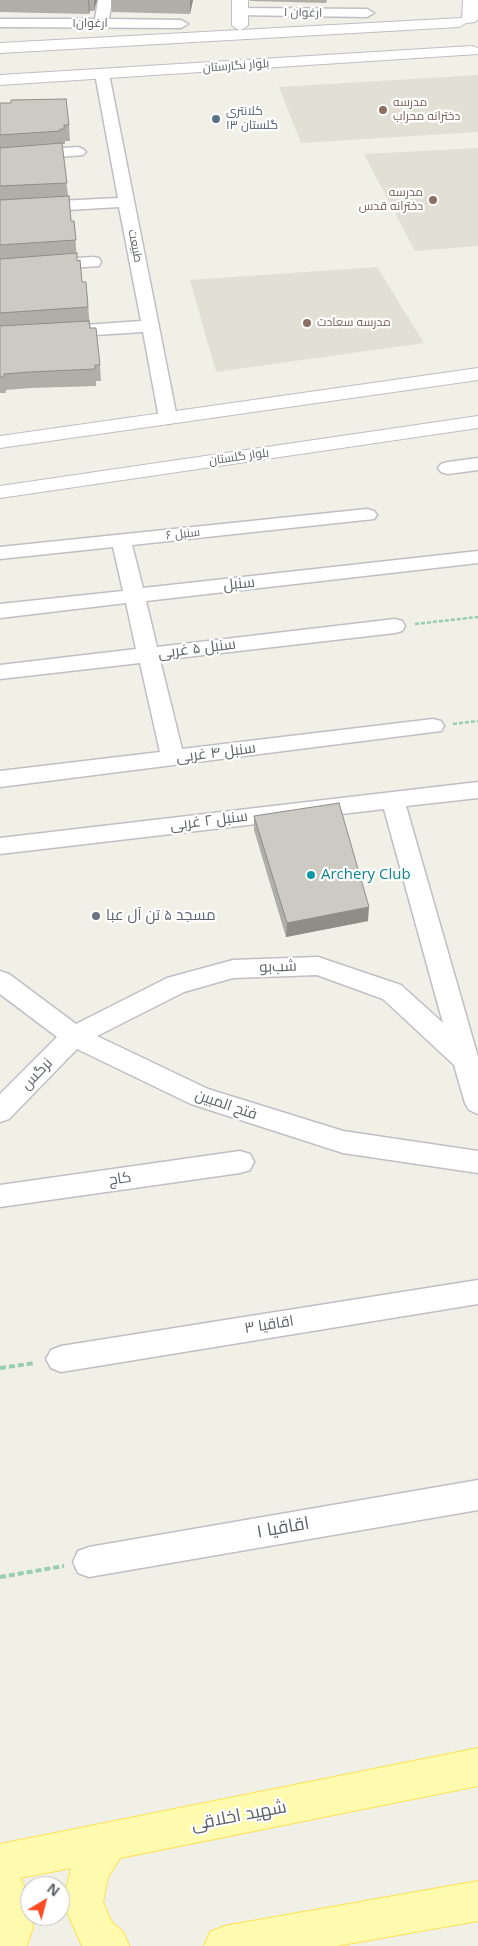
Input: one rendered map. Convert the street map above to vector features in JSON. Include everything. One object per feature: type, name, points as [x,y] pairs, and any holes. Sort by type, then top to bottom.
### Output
[{"type":"main road","points":[[469,20],[471,0]]},
{"type":"main road","points":[[0,48],[469,20]]},
{"type":"main road","points":[[469,20],[449,32],[450,37],[462,47],[475,52]]},
{"type":"main road","name":"بلوار نگارستان","points":[[0,80],[475,52]]},
{"type":"main road","points":[[0,442],[478,374]]},
{"type":"main road","name":"بلوار گلستان","points":[[0,492],[478,422]]},
{"type":"main road","name":"شهید اخلاقی","points":[[0,1863],[478,1767]]},
{"type":"main road","points":[[108,1842],[90,1870],[83,1902],[97,1935],[109,1946]]},
{"type":"main road","points":[[0,1886],[8,1894],[13,1927],[6,1946]]},
{"type":"main road","points":[[224,1946],[478,1901]]},
{"type":"street","points":[[102,24],[105,0]]},
{"type":"street","name":"ارغوان ۱","points":[[240,12],[367,13]]},
{"type":"street","name":"ارغوان۱","points":[[0,23],[181,24]]},
{"type":"street","name":"طبیعت","points":[[102,74],[168,418]]},
{"type":"street","points":[[0,157],[78,152]]},
{"type":"street","points":[[0,209],[126,202]]},
{"type":"street","points":[[0,268],[93,262]]},
{"type":"street","points":[[0,336],[150,326]]},
{"type":"street","points":[[448,468],[478,464]]},
{"type":"street","name":"سنبل ۶","points":[[0,553],[367,515]]},
{"type":"street","points":[[120,540],[172,758]]},
{"type":"street","name":"سنبل","points":[[0,611],[478,557]]},
{"type":"street","name":"سنبل ۵ غربی","points":[[0,672],[395,626]]},
{"type":"street","name":"سنبل ۴ غربی","points":[[0,779],[432,726]]},
{"type":"street","name":"سنبل ۲ غربی","points":[[0,846],[478,790]]},
{"type":"street","points":[[392,800],[478,1103]]},
{"type":"street","name":"شب‌بو","points":[[74,1036],[176,985],[186,982],[233,969],[318,966],[392,992],[466,1060]]},
{"type":"street","name":"فتح المبین","points":[[0,981],[74,1036],[200,1097],[343,1142],[478,1162]]},
{"type":"street","name":"نرگس","points":[[0,1111],[74,1036]]},
{"type":"street","name":"کاج","points":[[0,1196],[240,1162]]},
{"type":"street","name":"اقاقیا ۳","points":[[61,1359],[478,1292]]},
{"type":"street","name":"اقاقیا ۱","points":[[89,1562],[478,1495]]},
{"type":"path","points":[[395,626],[478,617]]},
{"type":"path","points":[[0,1368],[61,1359]]},
{"type":"path","points":[[0,1577],[89,1562]]},
{"type":"shaded area","name":"مدرسه دخترانه محراب","points":[[478,75],[478,132],[301,143],[279,87]]},
{"type":"shaded area","name":"مدرسه دخترانه قدس","points":[[478,148],[478,246],[415,251],[364,154]]},
{"type":"shaded area","name":"مدرسه سعادت","points":[[377,267],[424,343],[216,372],[190,280]]},
{"type":"building","points":[[66,99],[69,125],[64,125],[64,129],[60,129],[60,131],[0,135],[0,103],[11,103],[11,100]]},
{"type":"building","points":[[62,143],[67,183],[0,186],[0,148]]},
{"type":"building","points":[[69,196],[71,221],[74,221],[76,240],[0,245],[0,200]]},
{"type":"building","points":[[77,253],[77,261],[80,260],[82,282],[86,282],[88,307],[0,313],[0,259]]},
{"type":"building","points":[[89,321],[90,328],[96,328],[100,365],[95,365],[95,369],[4,374],[4,377],[0,377],[0,326]]},
{"type":"building","name":"Archery Club","points":[[339,803],[369,907],[287,923],[254,816]]},
{"type":"place","name":"مدرسه دخترانه محراب","points":[[383,110]]},
{"type":"place","name":"کلانتری ۱۳ گلستان","points":[[216,119]]},
{"type":"place","name":"مدرسه دخترانه قدس","points":[[433,200]]},
{"type":"place","name":"مدرسه سعادت","points":[[307,323]]},
{"type":"place","name":"Archery Club","points":[[311,875]]},
{"type":"place","name":"مسجد ۵ تن آل عبا","points":[[96,916]]}]
